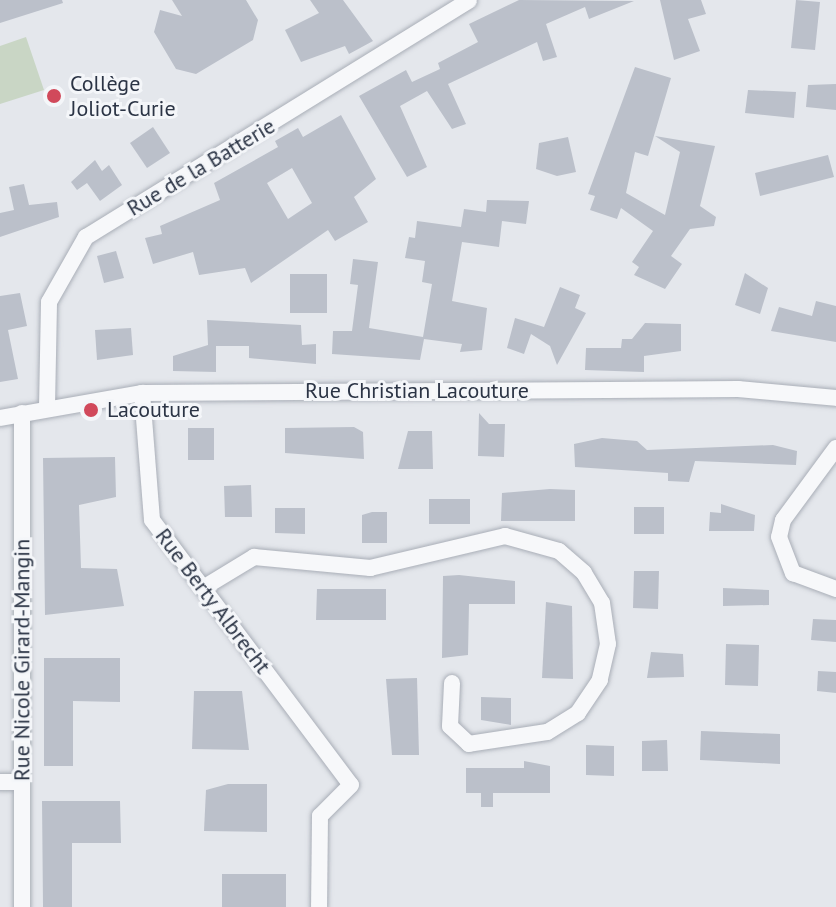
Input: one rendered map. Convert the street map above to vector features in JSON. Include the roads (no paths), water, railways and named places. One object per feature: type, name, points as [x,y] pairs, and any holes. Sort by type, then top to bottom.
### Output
[{"type":"street","name":"Rue de la Batterie","points":[[47,407],[49,302],[86,237],[469,0]]},
{"type":"street","name":"Rue Christian Lacouture","points":[[0,418],[47,407],[142,393],[738,389],[836,398]]},
{"type":"street","name":"Rue Berty Albrecht","points":[[142,393],[147,504],[163,538],[351,785],[320,816],[319,907]]},
{"type":"street","name":"Rue Nicole Girard-Mangin","points":[[22,413],[22,907]]},
{"type":"street","points":[[836,448],[783,520],[779,537],[793,573],[836,589]]},
{"type":"street","points":[[203,588],[254,557],[370,568],[505,536],[559,551],[584,573],[602,603],[608,644],[600,680],[578,713],[547,732],[469,744],[450,726],[452,683]]},
{"type":"street","points":[[0,782],[22,782]]},
{"type":"place","name":"Collège Joliot-Curie","points":[[54,96]]},
{"type":"place","name":"Lacouture","points":[[91,410]]}]
